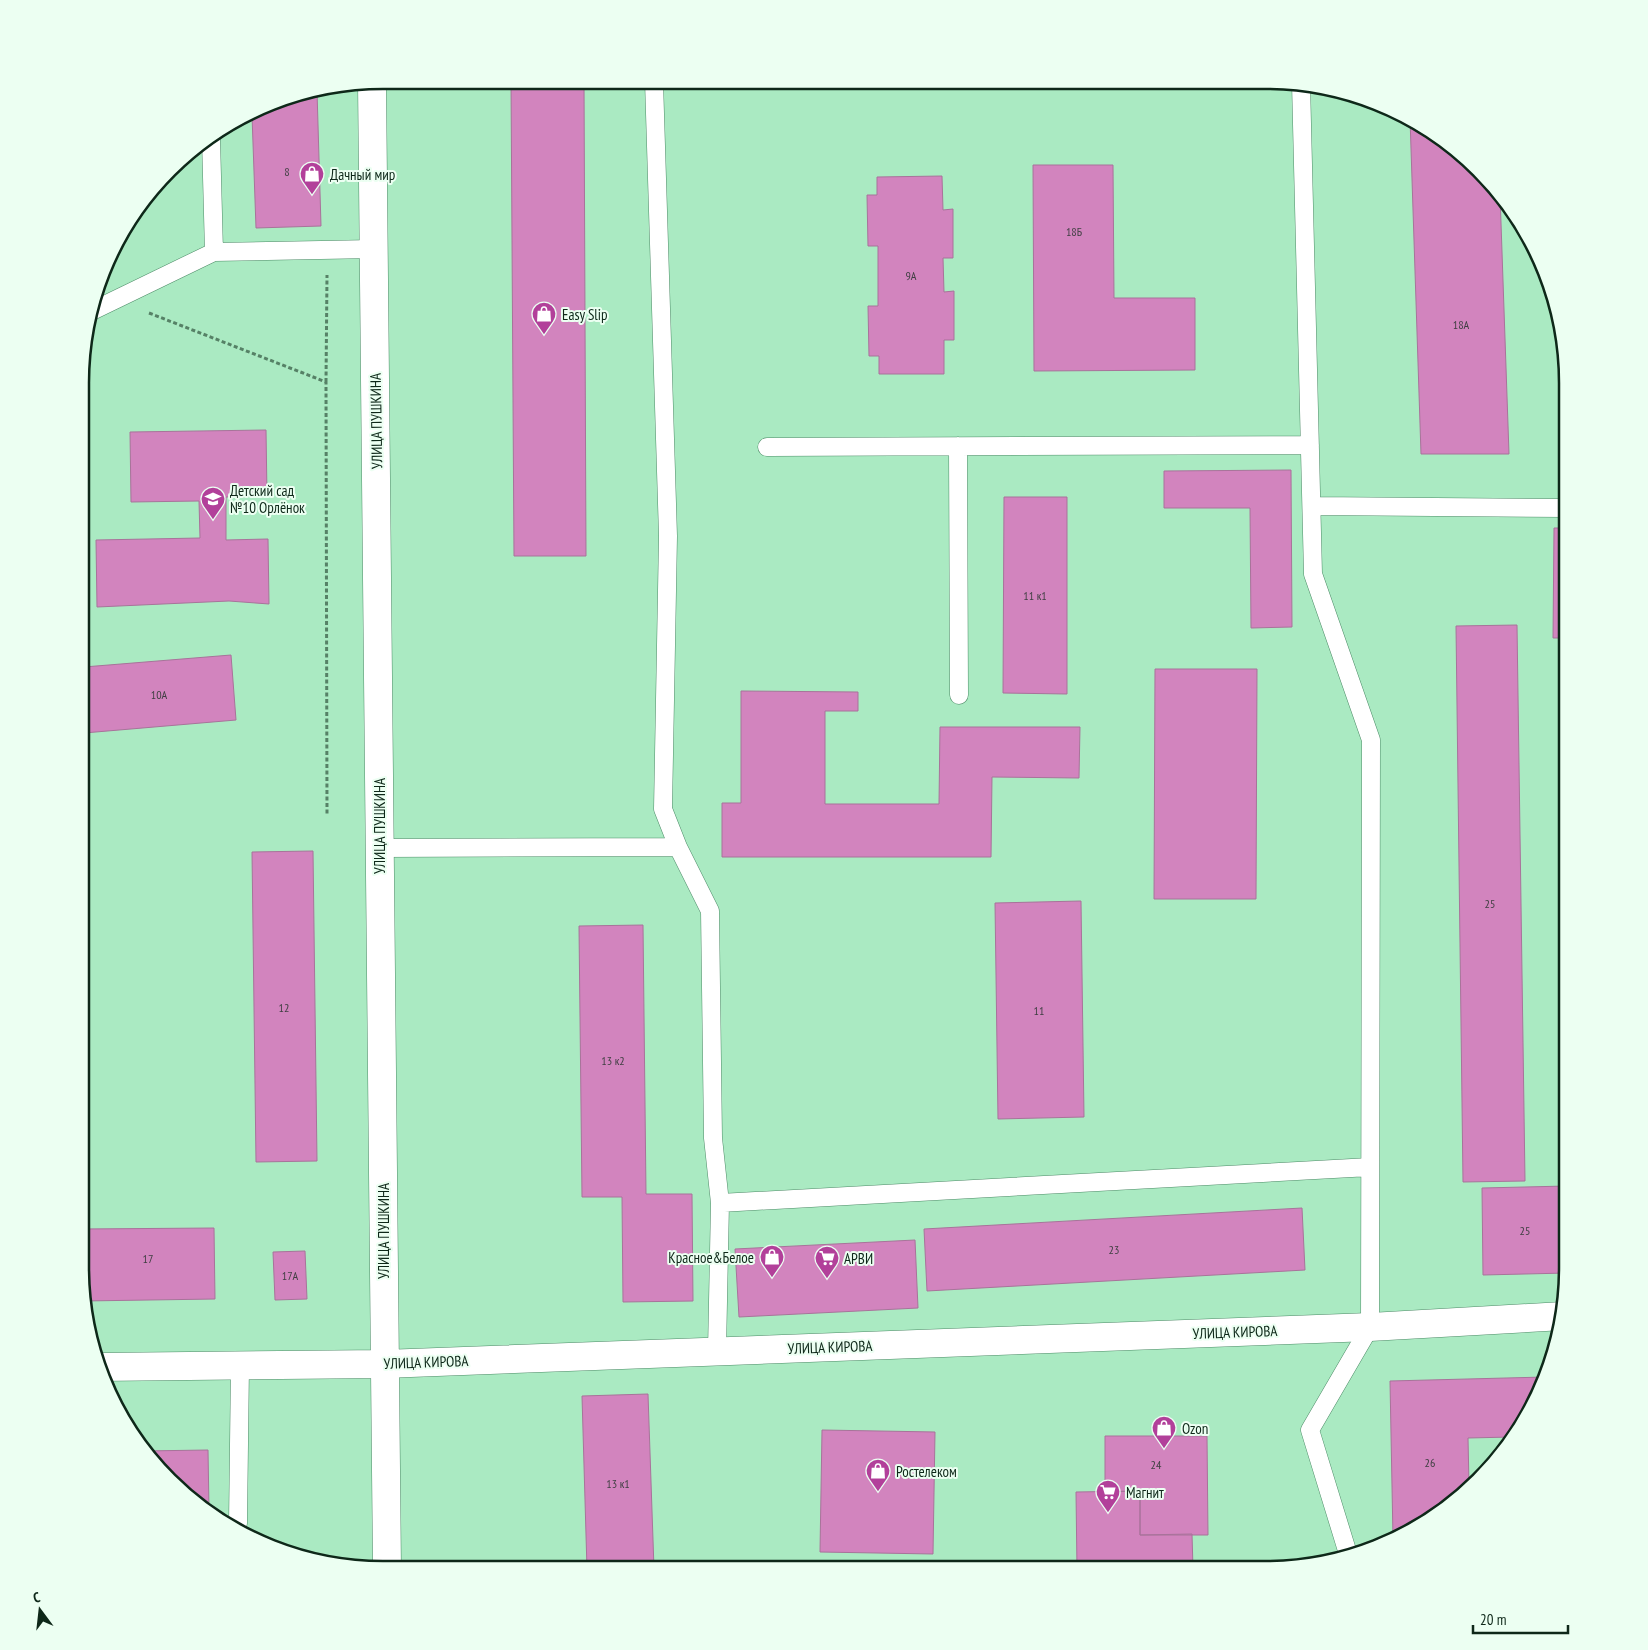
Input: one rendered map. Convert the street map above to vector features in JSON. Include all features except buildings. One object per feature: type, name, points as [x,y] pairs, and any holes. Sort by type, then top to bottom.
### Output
[{"type":"street","name":"УЛИЦА ПУШКИНА","points":[[372,89],[387,1561]]},
{"type":"street","name":"УЛИЦА КИРОВА","points":[[106,1367],[384,1364],[1370,1327],[1555,1316]]},
{"type":"lane","points":[[654,89],[668,536],[663,808],[678,847],[710,911],[713,1138],[720,1204],[717,1352]]},
{"type":"lane","points":[[1301,91],[1313,574],[1371,740],[1370,1327],[1310,1430],[1347,1550]]},
{"type":"lane","points":[[212,144],[214,252]]},
{"type":"lane","points":[[99,308],[214,252],[374,249]]},
{"type":"lane","points":[[767,447],[1310,445]]},
{"type":"lane","points":[[958,446],[959,695]]},
{"type":"lane","points":[[1312,506],[1559,508]]},
{"type":"lane","points":[[380,848],[678,847]]},
{"type":"lane","points":[[720,1204],[1370,1167]]},
{"type":"lane","points":[[238,1523],[240,1366]]},
{"type":"path","points":[[327,250],[328,814]]},
{"type":"path","points":[[116,300],[326,382]]},
{"type":"place","name":"Дачный мир","points":[[312,195]]},
{"type":"place","name":"Easy Slip","points":[[544,335]]},
{"type":"place","name":"Детский сад №10 Орлёнок","points":[[213,520]]},
{"type":"place","name":"Красное&Белое","points":[[772,1278]]},
{"type":"place","name":"АРВИ","points":[[827,1279]]},
{"type":"place","name":"Ozon","points":[[1164,1449]]},
{"type":"place","name":"Ростелеком","points":[[878,1492]]},
{"type":"place","name":"Магнит","points":[[1108,1513]]}]
